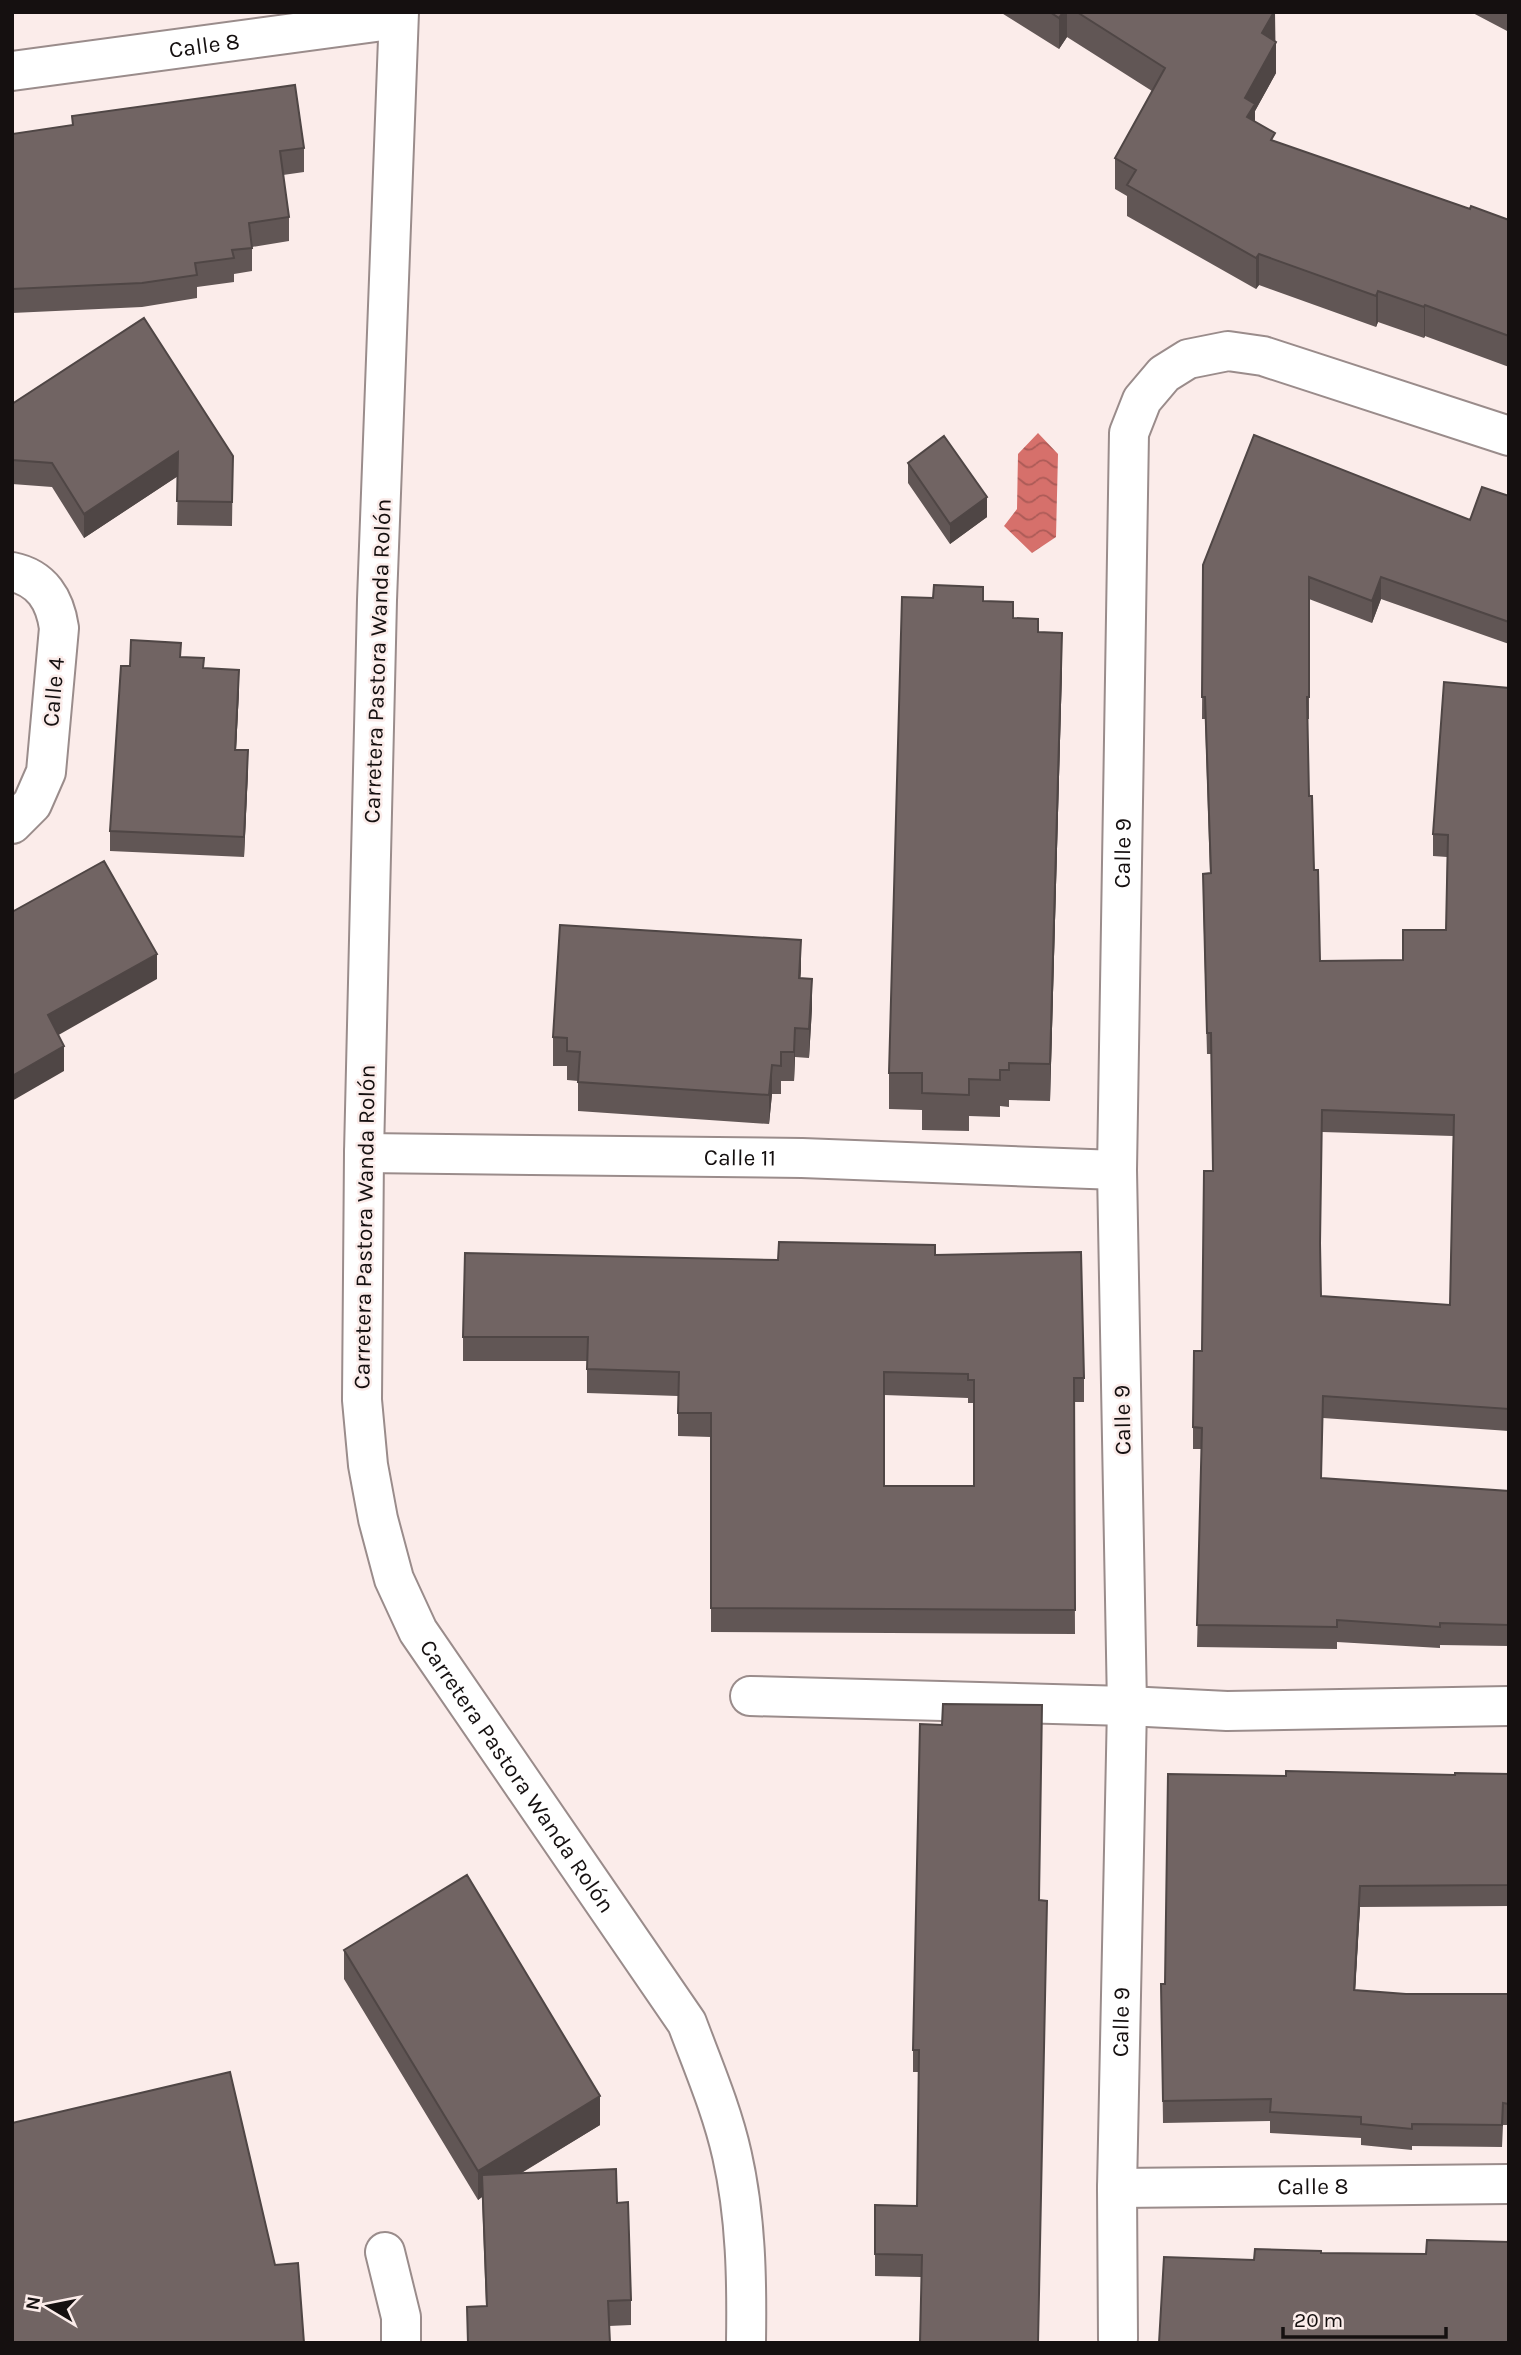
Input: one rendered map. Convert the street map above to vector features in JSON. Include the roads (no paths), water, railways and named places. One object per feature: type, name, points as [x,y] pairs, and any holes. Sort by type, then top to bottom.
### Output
[{"type":"street","name":"Calle 8","points":[[12,71],[399,16]]},
{"type":"street","name":"Carretera Pastora Wanda Rolón","points":[[399,16],[377,600],[364,1153],[362,1400],[368,1465],[394,1579],[418,1631],[687,2023],[711,2086],[732,2155],[743,2226],[747,2296],[746,2343]]},
{"type":"street","name":"Calle 9","points":[[1118,2339],[1117,2188],[1127,1706],[1117,1170],[1129,433],[1142,400],[1164,374],[1188,359],[1228,351],[1263,356],[1509,436]]},
{"type":"street","name":"Calle 4","points":[[12,572],[33,579],[47,592],[56,609],[59,628],[46,772],[32,804],[12,824]]},
{"type":"street","name":"Calle 11","points":[[364,1153],[802,1158],[1117,1170]]},
{"type":"street","points":[[750,1696],[1227,1711],[1509,1706]]},
{"type":"street","name":"Calle 8","points":[[1117,2188],[1509,2184]]},
{"type":"street","points":[[385,2252],[401,2317],[401,2343]]},
{"type":"water","points":[[1038,433],[1058,454],[1056,537],[1032,553],[1004,526],[1017,509],[1018,454]]}]
